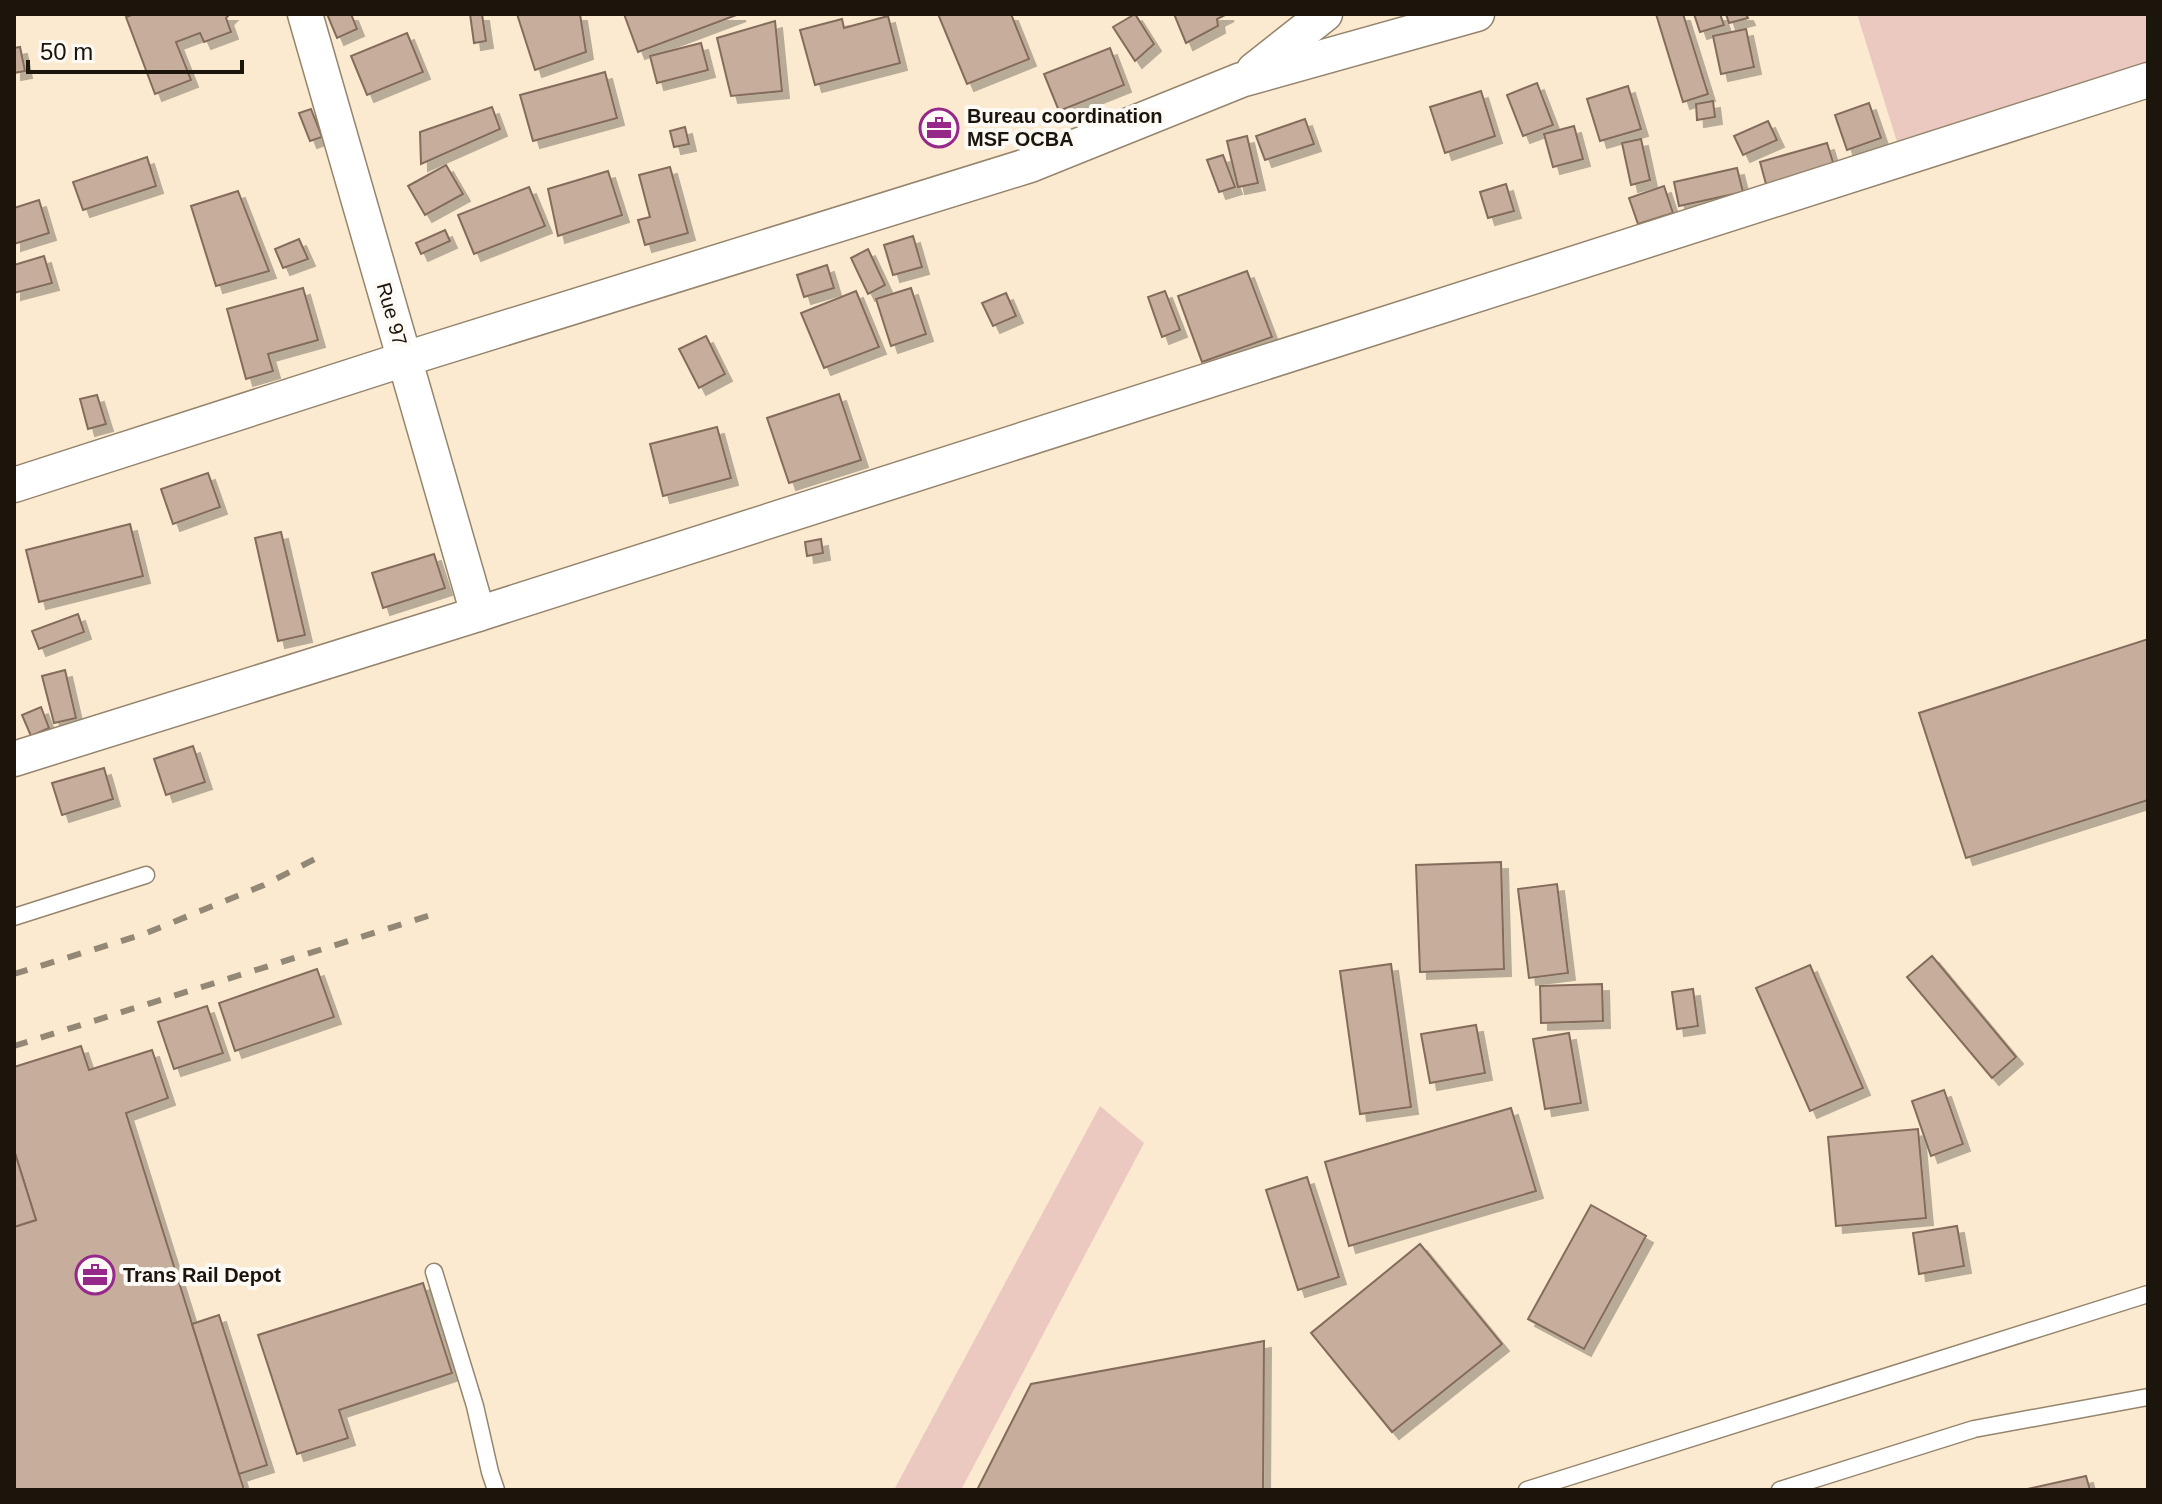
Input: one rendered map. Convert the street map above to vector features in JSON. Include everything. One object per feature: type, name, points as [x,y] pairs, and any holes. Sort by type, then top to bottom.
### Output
[{"type":"street","name":"Rue 97","points":[[305,14],[478,614]]},
{"type":"street","points":[[1241,80],[1325,14]]},
{"type":"street","points":[[14,485],[405,359],[1030,165],[1241,80],[1477,14]]},
{"type":"street","points":[[14,759],[478,614],[2148,80]]},
{"type":"lane","points":[[14,917],[146,875]]},
{"type":"lane","points":[[434,1272],[475,1406],[496,1490]]},
{"type":"lane","points":[[1527,1490],[2148,1294]]},
{"type":"lane","points":[[1780,1490],[1974,1429],[2148,1397]]},
{"type":"shaded area","points":[[1857,14],[2148,14],[2148,67],[1898,145]]},
{"type":"shaded area","points":[[1100,1106],[1144,1143],[961,1490],[894,1490]]},
{"type":"building","points":[[134,14],[230,14],[226,18],[231,32],[204,42],[200,33],[176,42],[191,80],[155,94],[126,17]]},
{"type":"building","points":[[327,14],[351,14],[357,29],[337,38]]},
{"type":"building","points":[[470,14],[482,14],[486,41],[474,43]]},
{"type":"building","points":[[517,14],[580,14],[586,52],[535,70]]},
{"type":"building","points":[[624,14],[739,14],[638,52]]},
{"type":"building","points":[[938,14],[1011,14],[1029,59],[967,84]]},
{"type":"building","points":[[1135,14],[1154,44],[1135,61],[1113,27]]},
{"type":"building","points":[[1174,14],[1227,14],[1217,19],[1218,26],[1186,43]]},
{"type":"building","points":[[1656,14],[1683,14],[1708,94],[1683,102]]},
{"type":"building","points":[[1694,14],[1720,14],[1724,25],[1700,32]]},
{"type":"building","points":[[1726,14],[1746,14],[1748,18],[1729,23]]},
{"type":"building","points":[[888,16],[900,63],[815,85],[800,30],[842,19],[844,28]]},
{"type":"building","points":[[775,21],[782,91],[731,96],[717,38]]},
{"type":"building","points":[[1746,29],[1754,67],[1721,74],[1713,36]]},
{"type":"building","points":[[407,33],[423,72],[367,95],[351,56]]},
{"type":"building","points":[[701,43],[708,70],[657,83],[650,56]]},
{"type":"building","points":[[20,47],[25,71],[14,73],[14,48]]},
{"type":"building","points":[[1110,48],[1124,85],[1059,111],[1044,74]]},
{"type":"building","points":[[605,72],[617,118],[533,141],[520,95]]},
{"type":"building","points":[[1537,83],[1553,125],[1523,136],[1507,95]]},
{"type":"building","points":[[1628,86],[1641,129],[1600,141],[1587,99]]},
{"type":"building","points":[[1481,91],[1495,136],[1445,153],[1430,107]]},
{"type":"building","points":[[1713,101],[1715,117],[1697,120],[1696,104]]},
{"type":"building","points":[[1869,103],[1881,138],[1847,150],[1835,115]]},
{"type":"building","points":[[492,107],[500,129],[421,164],[420,132]]},
{"type":"building","points":[[311,109],[322,137],[310,141],[299,113]]},
{"type":"building","points":[[1305,119],[1314,144],[1265,160],[1256,136]]},
{"type":"building","points":[[1768,121],[1777,140],[1743,155],[1734,136]]},
{"type":"building","points":[[1574,126],[1583,159],[1553,167],[1544,134]]},
{"type":"building","points":[[685,127],[689,144],[674,147],[670,131]]},
{"type":"building","points":[[1247,136],[1258,183],[1238,187],[1227,141]]},
{"type":"building","points":[[1641,139],[1650,180],[1631,185],[1622,143]]},
{"type":"building","points":[[1827,143],[1837,175],[1769,195],[1760,162]]},
{"type":"building","points":[[1223,155],[1235,187],[1219,192],[1207,160]]},
{"type":"building","points":[[147,157],[156,186],[83,210],[73,182]]},
{"type":"building","points":[[446,165],[463,194],[425,215],[408,186]]},
{"type":"building","points":[[670,167],[688,233],[645,245],[638,220],[650,217],[639,175]]},
{"type":"building","points":[[1737,168],[1743,192],[1679,206],[1674,182]]},
{"type":"building","points":[[608,171],[622,215],[558,236],[548,189]]},
{"type":"building","points":[[1506,184],[1514,211],[1488,218],[1480,192]]},
{"type":"building","points":[[1664,186],[1673,213],[1638,224],[1629,198]]},
{"type":"building","points":[[529,187],[545,226],[474,254],[458,215]]},
{"type":"building","points":[[238,191],[269,271],[216,286],[191,206]]},
{"type":"building","points":[[39,200],[49,233],[14,244],[14,208]]},
{"type":"building","points":[[445,230],[450,241],[421,254],[416,243]]},
{"type":"building","points":[[913,236],[922,267],[893,275],[884,245]]},
{"type":"building","points":[[299,239],[308,259],[283,268],[275,249]]},
{"type":"building","points":[[868,249],[885,285],[868,294],[851,258]]},
{"type":"building","points":[[44,256],[52,283],[14,293],[14,265]]},
{"type":"building","points":[[827,265],[834,288],[804,297],[797,275]]},
{"type":"building","points":[[1247,271],[1272,337],[1202,362],[1178,296]]},
{"type":"building","points":[[303,288],[318,340],[268,354],[273,371],[246,379],[227,309]]},
{"type":"building","points":[[911,288],[926,334],[891,346],[876,299]]},
{"type":"building","points":[[856,291],[879,347],[824,368],[801,313]]},
{"type":"building","points":[[1165,291],[1180,330],[1162,337],[1148,297]]},
{"type":"building","points":[[1006,293],[1016,316],[993,326],[982,303]]},
{"type":"building","points":[[706,336],[725,374],[699,388],[679,349]]},
{"type":"building","points":[[839,394],[861,460],[789,483],[767,418]]},
{"type":"building","points":[[97,395],[106,424],[88,429],[80,399]]},
{"type":"building","points":[[717,427],[731,478],[663,496],[650,444]]},
{"type":"building","points":[[208,473],[220,507],[173,524],[161,489]]},
{"type":"building","points":[[130,524],[143,576],[39,602],[26,550]]},
{"type":"building","points":[[281,532],[305,635],[278,641],[255,538]]},
{"type":"building","points":[[821,539],[823,553],[807,556],[805,542]]},
{"type":"building","points":[[434,554],[445,588],[383,608],[372,573]]},
{"type":"building","points":[[78,614],[84,632],[39,649],[32,631]]},
{"type":"building","points":[[2148,639],[2148,800],[1966,858],[1919,713]]},
{"type":"building","points":[[65,670],[76,718],[54,723],[42,676]]},
{"type":"building","points":[[41,707],[49,728],[31,736],[22,715]]},
{"type":"building","points":[[193,746],[205,782],[166,795],[154,759]]},
{"type":"building","points":[[104,768],[113,799],[62,815],[52,783]]},
{"type":"building","points":[[1501,862],[1504,969],[1420,972],[1416,865]]},
{"type":"building","points":[[1557,884],[1568,973],[1529,978],[1518,889]]},
{"type":"building","points":[[1932,956],[2016,1057],[1992,1078],[1907,977]]},
{"type":"building","points":[[1391,964],[1411,1107],[1360,1114],[1340,971]]},
{"type":"building","points":[[1810,965],[1863,1088],[1810,1111],[1756,988]]},
{"type":"building","points":[[317,969],[334,1017],[235,1051],[219,1003]]},
{"type":"building","points":[[1602,984],[1603,1021],[1541,1023],[1540,986]]},
{"type":"building","points":[[1693,989],[1698,1026],[1677,1029],[1672,992]]},
{"type":"building","points":[[207,1006],[223,1053],[174,1069],[158,1022]]},
{"type":"building","points":[[1476,1025],[1485,1073],[1430,1083],[1421,1034]]},
{"type":"building","points":[[1569,1033],[1581,1103],[1545,1109],[1533,1039]]},
{"type":"building","name":"Trans Rail Depot","points":[[81,1046],[89,1070],[152,1050],[168,1098],[126,1113],[244,1490],[14,1490],[14,1227],[36,1220],[14,1150],[14,1067]]},
{"type":"building","points":[[1944,1090],[1963,1144],[1931,1156],[1912,1101]]},
{"type":"building","points":[[1511,1108],[1536,1191],[1349,1246],[1325,1162]]},
{"type":"building","points":[[1918,1129],[1926,1218],[1836,1226],[1828,1137]]},
{"type":"building","points":[[14,1150],[36,1220],[14,1227]]},
{"type":"building","points":[[1307,1177],[1339,1277],[1298,1290],[1266,1190]]},
{"type":"building","points":[[1591,1205],[1646,1236],[1584,1349],[1528,1319]]},
{"type":"building","points":[[1957,1226],[1964,1266],[1919,1274],[1913,1233]]},
{"type":"building","points":[[1420,1244],[1502,1344],[1392,1432],[1311,1333]]},
{"type":"building","points":[[423,1283],[452,1373],[339,1410],[348,1438],[297,1454],[258,1335]]},
{"type":"building","points":[[219,1315],[267,1465],[239,1474],[192,1324]]},
{"type":"building","points":[[1264,1341],[1263,1490],[977,1490],[1031,1384]]},
{"type":"building","points":[[2086,1476],[2090,1490],[2023,1490]]},
{"type":"railway","points":[[14,974],[144,934],[264,885],[319,857]]},
{"type":"railway","points":[[14,1046],[431,915]]},
{"type":"place","name":"Bureau coordination MSF OCBA","points":[[939,128]]},
{"type":"place","name":"Trans Rail Depot","points":[[95,1275]]}]
